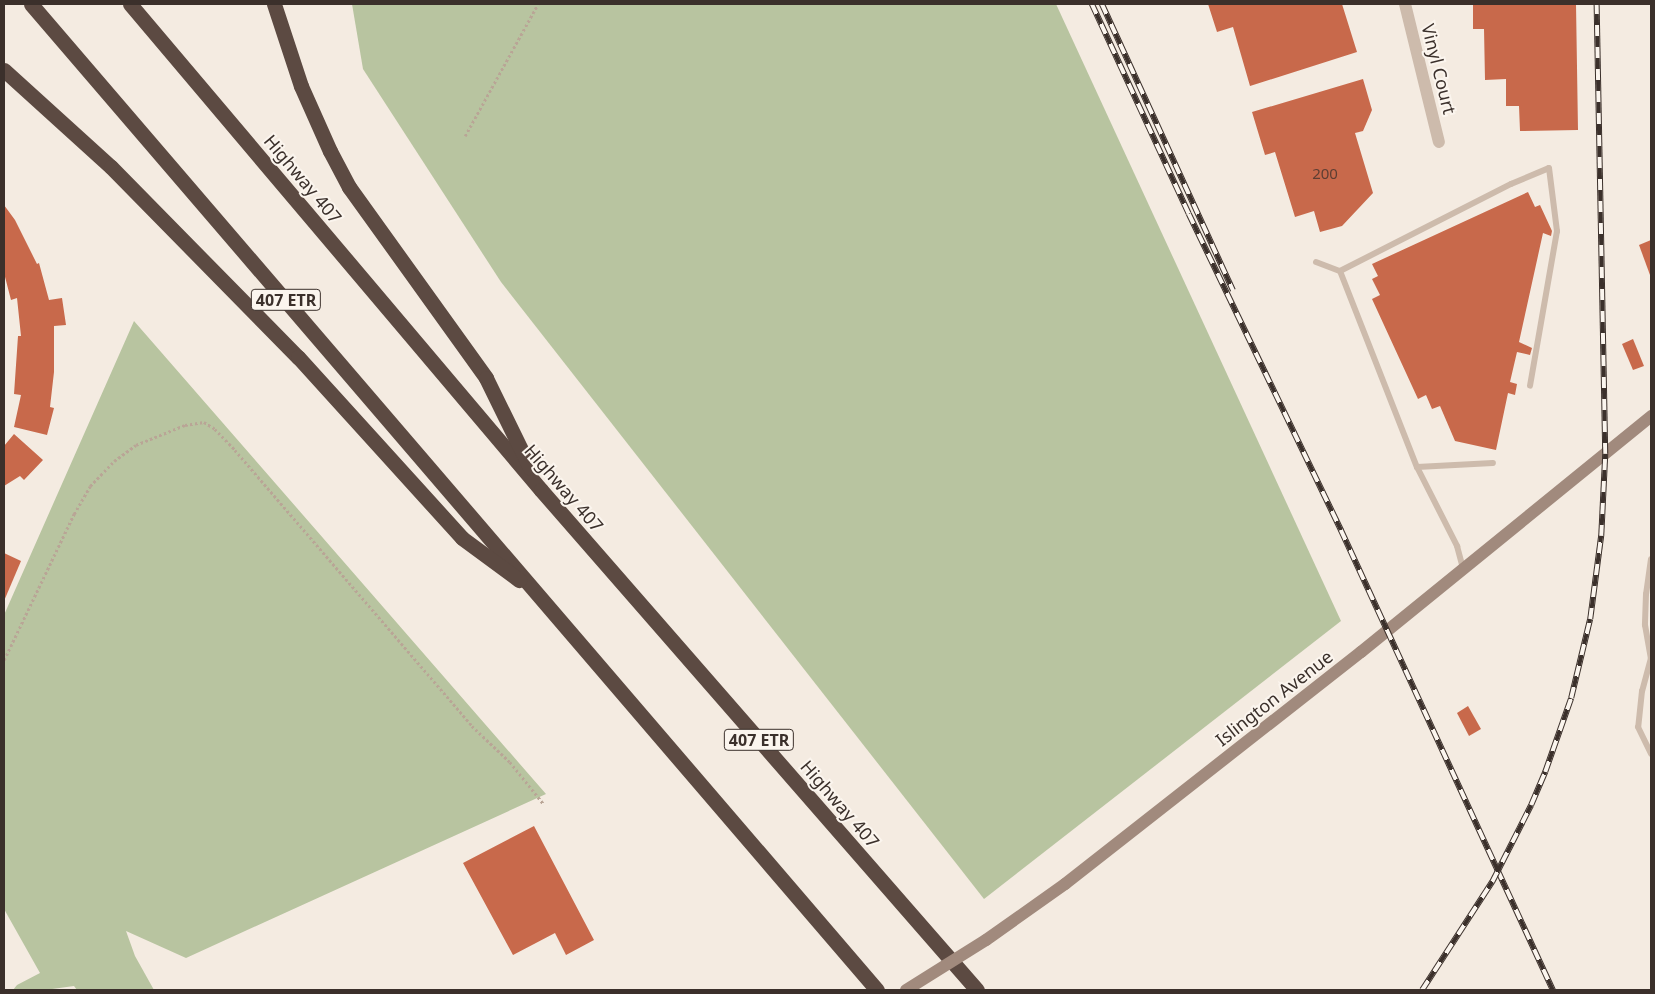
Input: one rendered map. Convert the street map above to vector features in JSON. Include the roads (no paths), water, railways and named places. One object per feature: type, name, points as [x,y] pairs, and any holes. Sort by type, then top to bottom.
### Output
[{"type":"highway","name":"407 ETR","points":[[31,4],[878,990]]},
{"type":"highway","name":"Highway 407","points":[[130,4],[541,490],[977,990]]},
{"type":"highway","points":[[274,4],[301,86],[330,151],[349,187],[486,378],[541,490]]},
{"type":"highway","points":[[4,70],[111,167],[166,222],[298,357],[462,538],[541,596]]},
{"type":"main road","name":"Islington Avenue","points":[[906,990],[986,940],[1065,884],[1361,652],[1651,416]]},
{"type":"street","name":"Vinyl Court","points":[[1405,4],[1440,142]]},
{"type":"lane","points":[[1316,262],[1340,271],[1511,184],[1549,168],[1557,231],[1530,386]]},
{"type":"lane","points":[[1340,271],[1417,467],[1457,546],[1463,568]]},
{"type":"lane","points":[[1417,467],[1493,463]]},
{"type":"lane","points":[[1651,559],[1646,594],[1645,625],[1651,658],[1642,691],[1638,727],[1651,753]]},
{"type":"railway","points":[[1092,4],[1189,214],[1341,530],[1553,990]]},
{"type":"railway","points":[[1102,4],[1233,290]]},
{"type":"railway","points":[[1422,990],[1492,882],[1531,805],[1545,772],[1571,698],[1590,619],[1601,536],[1605,454],[1596,4]]}]
